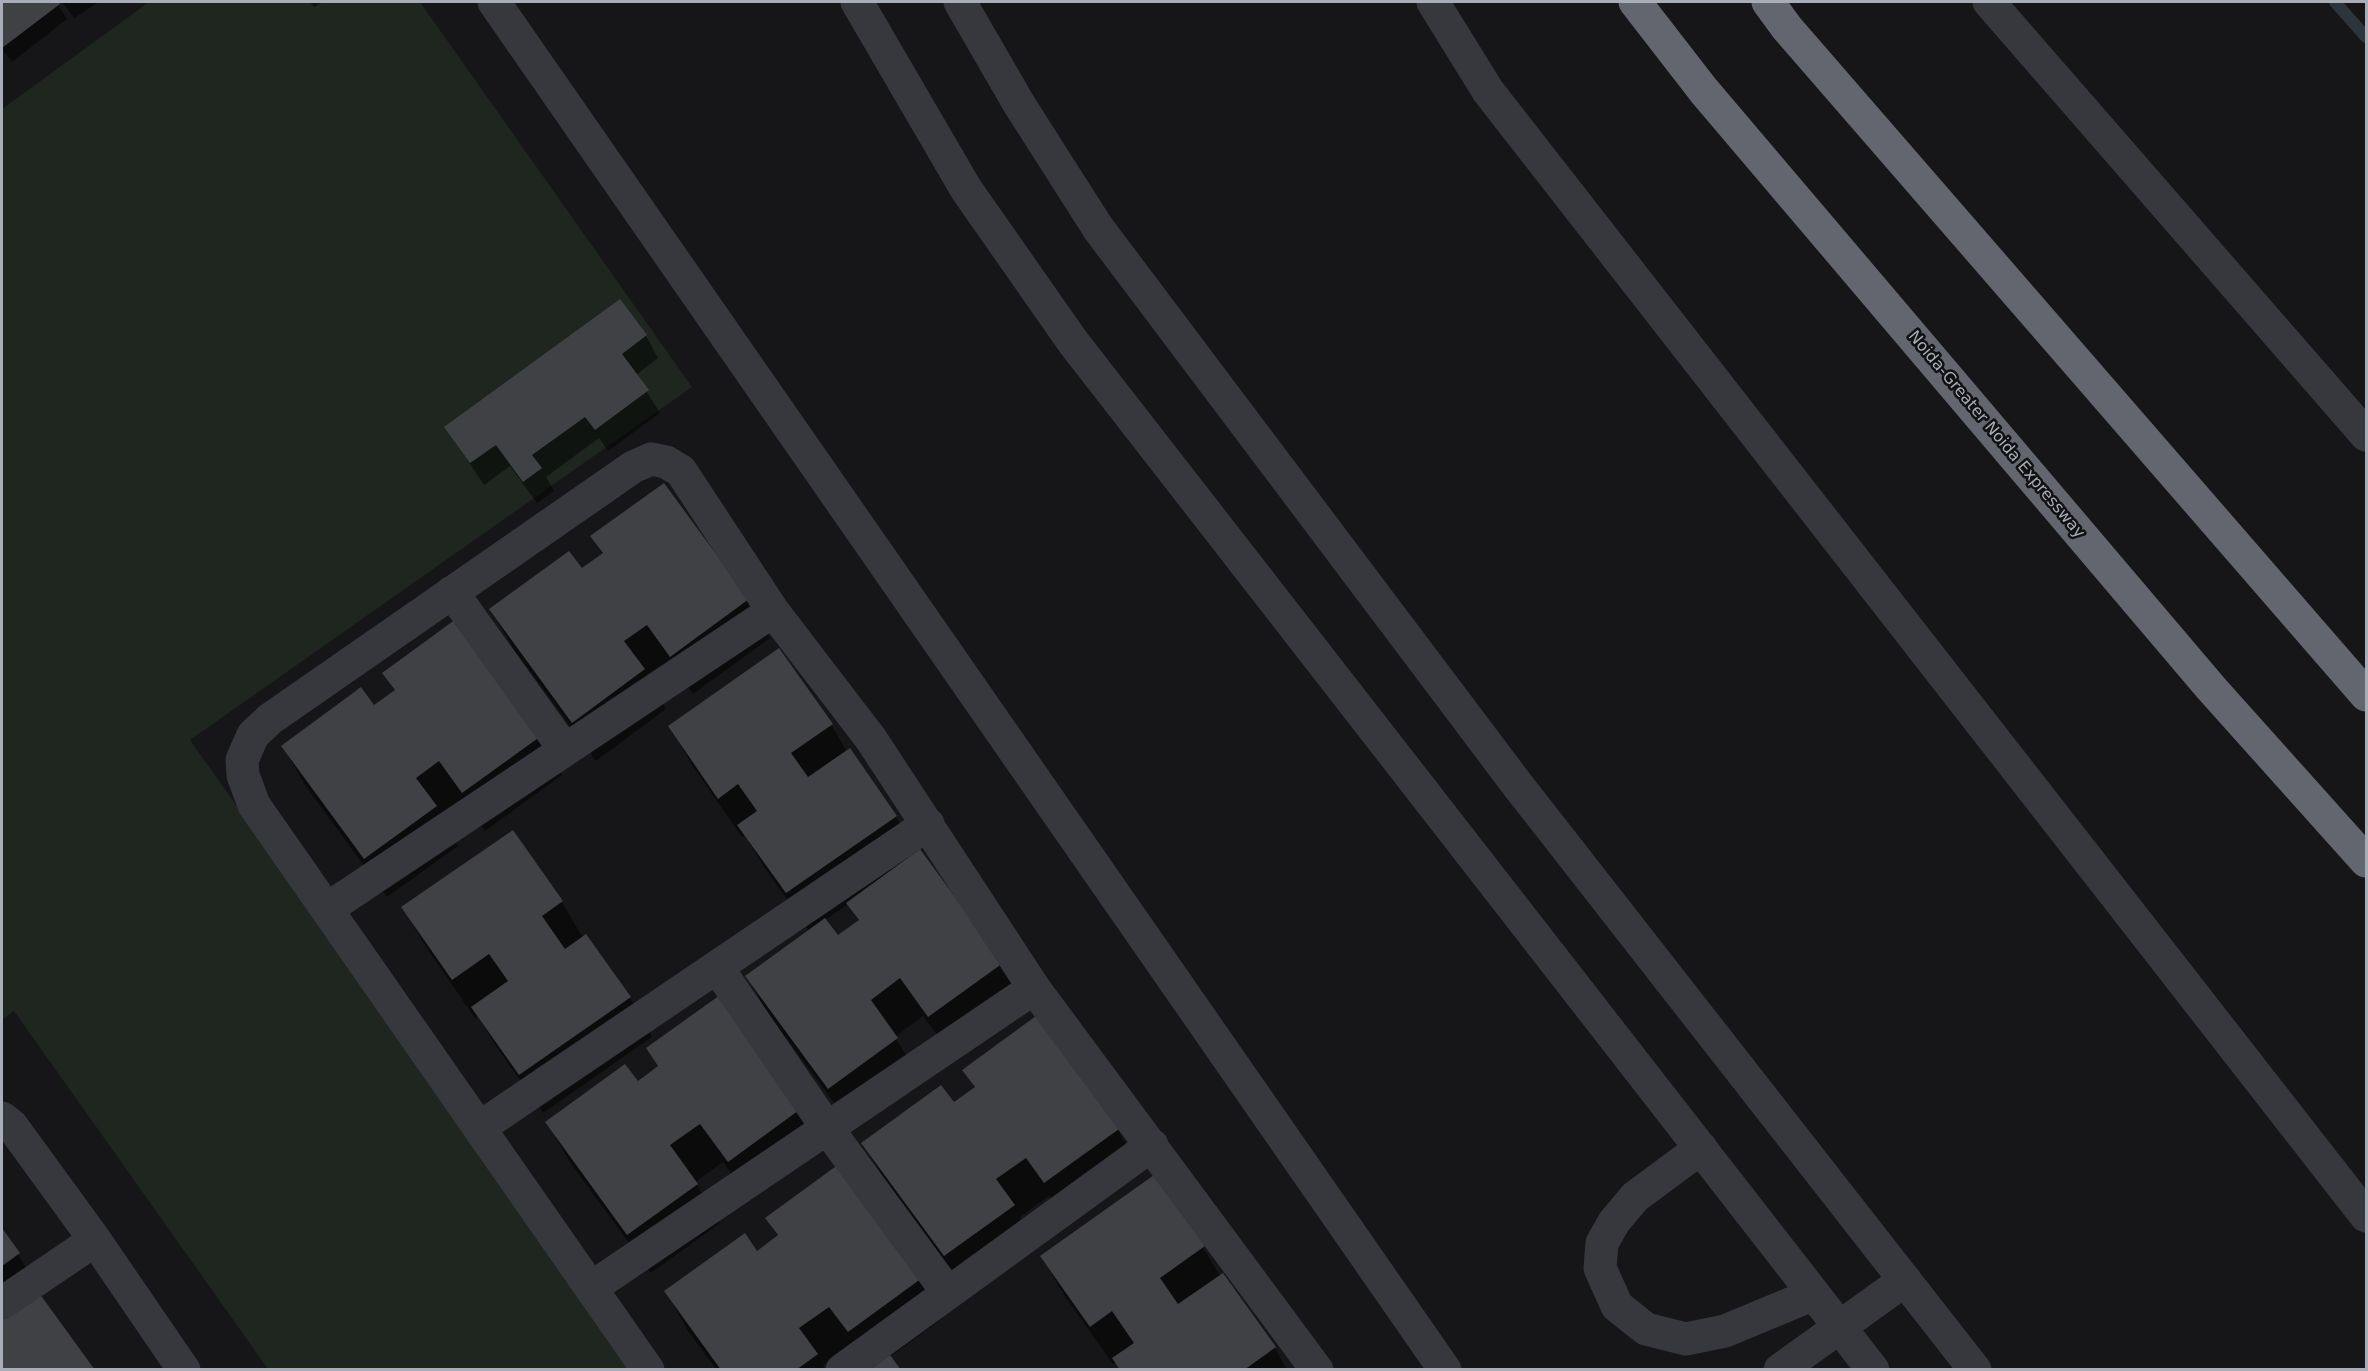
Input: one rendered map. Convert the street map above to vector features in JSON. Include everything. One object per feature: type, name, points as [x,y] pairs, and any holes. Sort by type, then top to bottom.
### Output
[{"type":"highway","name":"Noida-Greater Noida Expressway","points":[[1635,2],[1704,91],[2211,687],[2367,861]]},
{"type":"highway","points":[[1768,2],[1787,28],[2367,695]]},
{"type":"street","points":[[495,2],[1445,1370]]},
{"type":"street","points":[[857,2],[966,189],[1073,342],[1873,1370]]},
{"type":"street","points":[[960,2],[1019,104],[1098,228],[1516,783],[1974,1370]]},
{"type":"street","points":[[1433,2],[1488,91],[2367,1216]]},
{"type":"street","points":[[1989,2],[2367,435]]},
{"type":"street","points":[[648,1370],[254,805],[243,776],[242,760],[253,735],[270,719],[633,467],[651,459],[666,462],[681,471],[773,611],[871,739],[1034,988],[1152,1145],[1303,1365]]},
{"type":"street","points":[[452,592],[566,750]]},
{"type":"street","points":[[327,909],[773,611]]},
{"type":"street","points":[[479,1128],[928,824]]},
{"type":"street","points":[[717,967],[827,1128],[948,1293]]},
{"type":"street","points":[[591,1288],[1034,988]]},
{"type":"street","points":[[2,1118],[12,1126],[96,1240],[184,1370]]},
{"type":"street","points":[[842,1370],[1152,1145]]},
{"type":"street","points":[[1701,1148],[1635,1197],[1614,1222],[1602,1243],[1600,1268],[1617,1306],[1646,1329],[1686,1339],[1725,1331],[1814,1294]]},
{"type":"street","points":[[2,1303],[96,1240]]},
{"type":"street","points":[[1780,1370],[1905,1280]]},
{"type":"shaded area","points":[[149,2],[420,2],[692,387],[190,740],[636,1369],[268,1369],[14,1011],[2,1020],[2,109]]},
{"type":"building","points":[[2,2],[58,2],[60,4],[2,48]]},
{"type":"building","points":[[620,299],[647,335],[622,354],[649,390],[595,430],[585,417],[532,455],[542,468],[523,482],[496,445],[470,463],[444,427]]},
{"type":"building","points":[[664,483],[749,599],[670,657],[647,625],[624,641],[645,669],[572,723],[489,609],[569,551],[582,568],[603,553],[590,536]]},
{"type":"building","points":[[456,619],[541,736],[462,793],[439,761],[416,778],[437,806],[364,859],[281,746],[361,687],[374,705],[395,690],[382,673]]},
{"type":"building","points":[[779,648],[833,724],[791,753],[808,777],[850,748],[897,816],[786,893],[737,825],[757,811],[738,784],[718,799],[668,726]]},
{"type":"building","points":[[513,830],[563,901],[542,916],[565,949],[586,934],[631,997],[519,1075],[471,1007],[508,981],[489,954],[452,980],[401,907]]},
{"type":"building","points":[[920,849],[1003,963],[928,1017],[900,978],[871,1000],[898,1038],[828,1089],[745,976],[825,918],[838,935],[859,920],[846,903]]},
{"type":"building","points":[[720,995],[802,1108],[728,1162],[700,1124],[670,1145],[698,1184],[627,1235],[545,1122],[625,1064],[638,1081],[658,1066],[646,1048]]},
{"type":"building","points":[[1036,1016],[1119,1129],[1044,1183],[1026,1158],[996,1179],[1015,1205],[944,1256],[861,1143],[941,1085],[954,1102],[975,1087],[962,1070]]},
{"type":"building","points":[[839,1164],[922,1278],[848,1332],[829,1307],[799,1328],[818,1354],[796,1370],[721,1370],[664,1291],[745,1233],[757,1251],[778,1235],[765,1218]]},
{"type":"building","points":[[1154,1175],[1205,1246],[1160,1278],[1178,1304],[1223,1273],[1276,1347],[1244,1370],[1120,1370],[1112,1358],[1134,1343],[1112,1311],[1090,1327],[1040,1256]]},
{"type":"building","points":[[2,1228],[20,1253],[2,1266]]},
{"type":"building","points":[[34,1286],[95,1370],[2,1370],[2,1310]]},
{"type":"building","points":[[890,1355],[901,1370],[870,1370]]},
{"type":"waterway","points":[[2335,2],[2366,37]]}]
